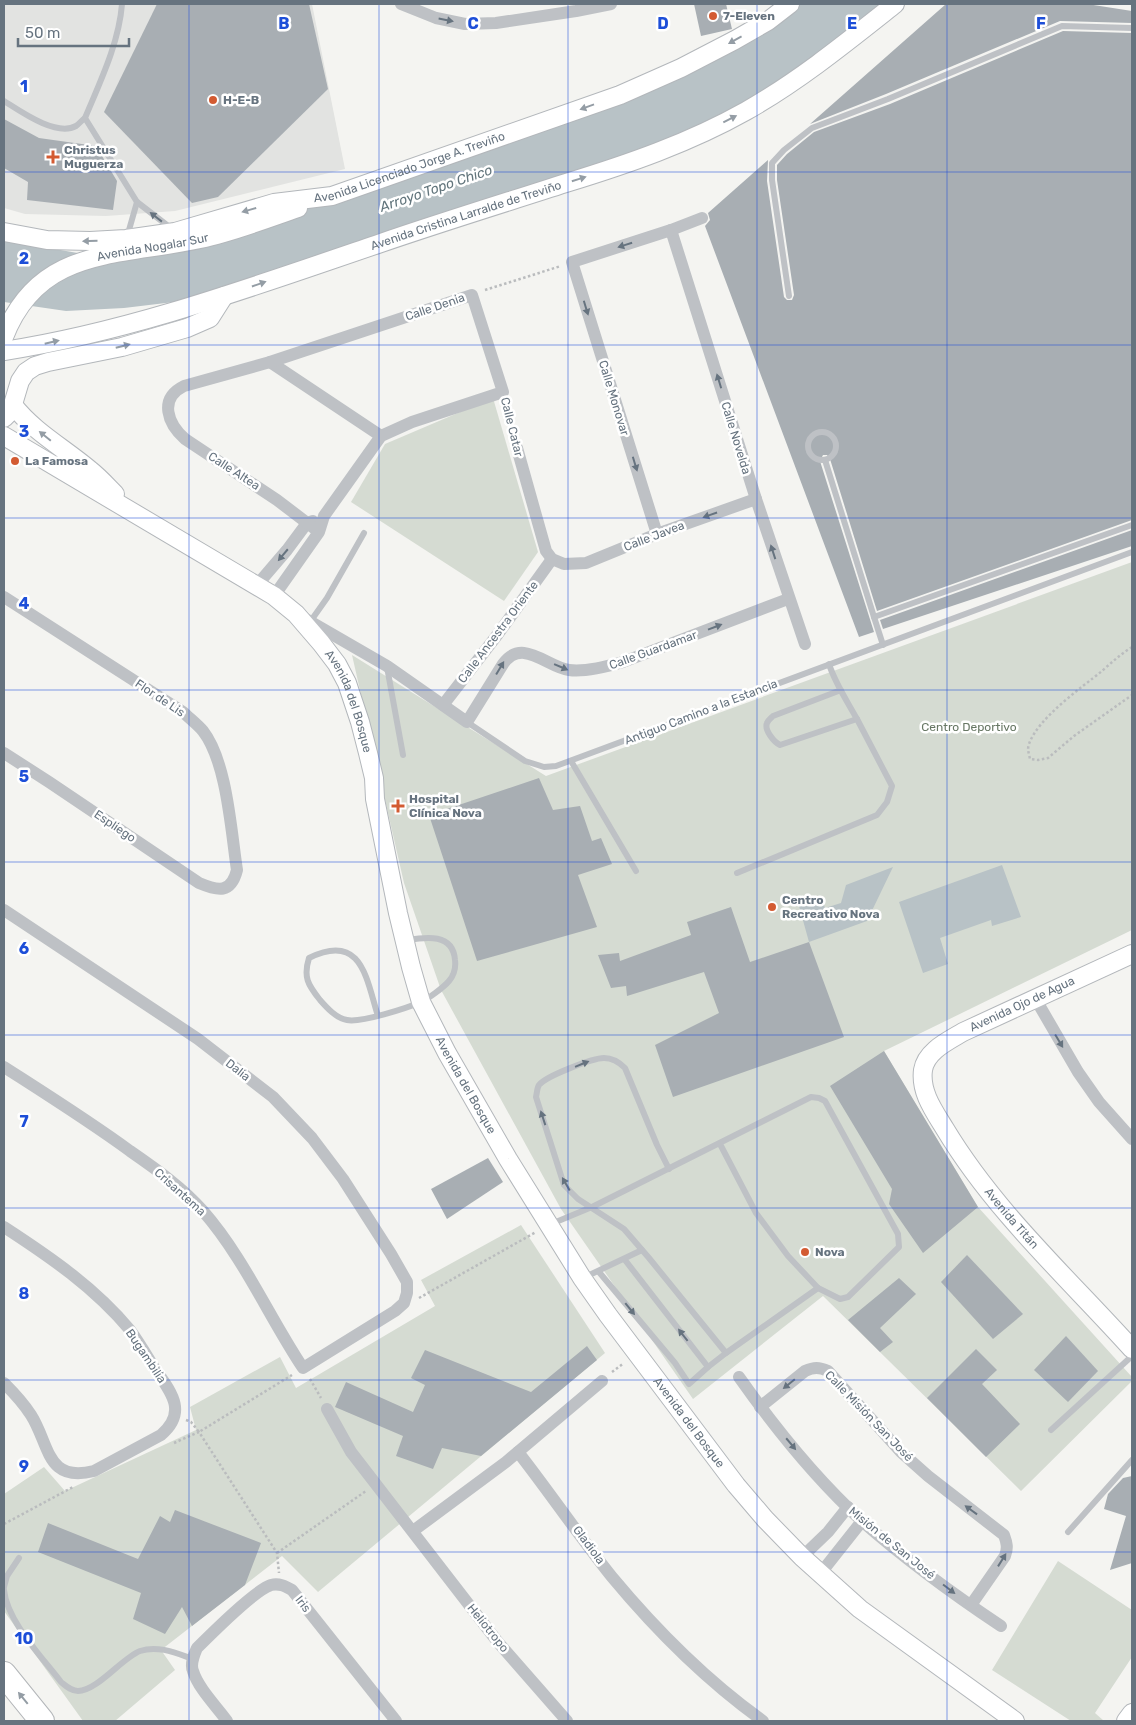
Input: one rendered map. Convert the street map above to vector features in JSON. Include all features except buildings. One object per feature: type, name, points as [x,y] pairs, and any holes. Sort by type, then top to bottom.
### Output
[{"type":"highway","points":[[4,1674],[42,1721]]},
{"type":"main road","name":"Avenida Cristina Larralde de Treviño","points":[[4,351],[34,346],[136,322],[224,296],[386,241],[632,162],[699,135],[746,111],[797,80],[895,4]]},
{"type":"main road","name":"Avenida Licenciado Jorge A. Treviño","points":[[4,232],[47,240],[90,241],[126,239],[176,232],[274,203],[332,196],[620,95],[681,68],[735,40],[768,21],[786,5]]},
{"type":"main road","name":"Avenida Nogalar Sur","points":[[4,337],[9,322],[30,292],[46,278],[69,265],[94,258],[201,239],[332,196]]},
{"type":"main road","points":[[135,513],[91,470],[45,437],[20,414],[8,412],[20,381],[26,372],[35,366],[122,347],[187,328],[210,318],[224,296]]},
{"type":"main road","name":"Avenida del Bosque","points":[[4,436],[257,585],[304,618],[337,664],[347,683],[360,722],[372,770],[383,839],[405,940],[422,1002],[460,1076],[548,1226],[582,1278],[636,1353],[736,1485],[766,1519],[802,1557],[860,1609],[1015,1721]]},
{"type":"main road","name":"Avenida Ojo de Agua","points":[[923,1068],[930,1055],[941,1045],[963,1032],[1132,954]]},
{"type":"main road","name":"Avenida Titán","points":[[923,1068],[923,1083],[929,1103],[963,1158],[996,1202],[1132,1349]]},
{"type":"main road","points":[[1126,1721],[1132,1713]]},
{"type":"street","points":[[402,4],[436,18],[465,24],[496,23],[581,7],[611,4]]},
{"type":"street","points":[[572,262],[702,218]]},
{"type":"street","name":"Calle Novelda","points":[[671,230],[788,599],[805,644]]},
{"type":"street","name":"Calle Monovar","points":[[572,262],[656,534]]},
{"type":"street","name":"Calle Denia","points":[[171,398],[176,390],[184,386],[270,362],[472,295]]},
{"type":"street","name":"Calle Catar","points":[[472,295],[503,392]]},
{"type":"street","points":[[270,362],[381,436]]},
{"type":"street","points":[[274,596],[319,532],[324,516],[381,436],[412,422],[503,392]]},
{"type":"street","name":"Calle Altea","points":[[171,398],[168,409],[170,421],[176,431],[185,439],[277,500],[319,532]]},
{"type":"street","name":"Calle Catar","points":[[517,448],[542,542],[552,559]]},
{"type":"street","name":"Calle Javea","points":[[552,559],[564,564],[586,563],[656,534],[756,499]]},
{"type":"street","points":[[257,585],[288,550],[307,523],[324,516]]},
{"type":"street","name":"Calle Ancestra Oriente","points":[[443,705],[498,634],[552,559]]},
{"type":"street","name":"Flor de Lis","points":[[4,597],[183,712],[203,731],[214,750],[221,770],[236,870],[234,881],[230,887]]},
{"type":"street","name":"Calle Guardamar","points":[[515,654],[528,653],[569,670],[602,667],[623,662],[788,599]]},
{"type":"street","name":"Antiguo Camino a la Estancia","points":[[304,618],[387,666],[467,722]]},
{"type":"street","name":"Calle Ancestra Oriente","points":[[467,722],[507,658],[515,654]]},
{"type":"street","name":"Espliego","points":[[4,753],[199,883],[212,888],[222,889],[230,887]]},
{"type":"street","name":"Dalia","points":[[4,910],[198,1039],[273,1097],[312,1138],[343,1179],[407,1282],[407,1293],[404,1303],[395,1312]]},
{"type":"street","points":[[1034,998],[1078,1072],[1099,1102],[1132,1139]]},
{"type":"street","name":"Crisantema","points":[[4,1066],[152,1166],[203,1211],[236,1256],[290,1350],[303,1368]]},
{"type":"street","name":"Bugambilia","points":[[4,1226],[64,1267],[110,1308],[131,1332],[169,1390],[175,1403],[175,1416]]},
{"type":"street","points":[[303,1368],[395,1312]]},
{"type":"street","name":"Calle Misión San José","points":[[760,1407],[805,1370],[820,1368],[828,1371],[901,1452],[928,1476],[1004,1535],[1007,1542],[1005,1556],[971,1605]]},
{"type":"street","name":"Misión de San José","points":[[739,1377],[760,1407],[817,1475],[862,1521],[897,1550],[1001,1626]]},
{"type":"street","points":[[413,1531],[518,1452],[602,1381]]},
{"type":"street","points":[[4,1383],[31,1416],[47,1453],[53,1462],[60,1469],[69,1473],[82,1474],[94,1471],[161,1435],[169,1428],[175,1416]]},
{"type":"street","name":"Heliotropo","points":[[327,1409],[352,1452],[376,1484],[497,1640],[567,1721]]},
{"type":"street","name":"Gladiola","points":[[518,1452],[612,1576],[658,1629],[702,1672],[763,1721]]},
{"type":"street","points":[[802,1557],[828,1532],[848,1507]]},
{"type":"street","points":[[820,1574],[862,1521]]},
{"type":"street","points":[[227,1721],[199,1683],[192,1670],[197,1648],[257,1593],[269,1585],[277,1584]]},
{"type":"street","name":"Iris","points":[[277,1584],[292,1590],[396,1721]]},
{"type":"lane","points":[[4,101],[34,120],[54,127],[67,129],[76,126],[85,118],[116,39],[121,19],[122,4]]},
{"type":"lane","points":[[789,296],[772,180],[772,163],[791,144],[812,128],[888,99],[1062,26],[1132,28]]},
{"type":"lane","points":[[85,118],[137,202],[176,232]]},
{"type":"lane","points":[[126,239],[137,202]]},
{"type":"lane","points":[[818,432],[827,433],[834,438],[836,447],[832,455],[825,460],[816,460],[809,454],[807,445],[810,437],[818,432]]},
{"type":"lane","points":[[825,460],[883,645]]},
{"type":"lane","points":[[874,617],[1132,525]]},
{"type":"lane","points":[[304,618],[326,598],[364,533]]},
{"type":"lane","name":"Antiguo Camino a la Estancia","points":[[467,722],[525,761],[544,767],[556,766],[1132,552]]},
{"type":"lane","points":[[737,873],[878,815],[887,802],[892,786],[841,690],[830,664]]},
{"type":"lane","points":[[387,666],[403,756]]},
{"type":"lane","points":[[841,690],[773,716],[767,723],[767,730],[776,743],[780,745],[857,719]]},
{"type":"lane","points":[[571,761],[636,871]]},
{"type":"lane","points":[[378,1016],[364,969],[351,955],[340,950],[329,951],[309,958],[306,968],[307,981],[313,991],[335,1015],[345,1020],[359,1021],[378,1016],[422,1002],[449,981],[456,969],[454,953],[447,942],[430,937],[405,940]]},
{"type":"lane","points":[[669,1169],[625,1068],[618,1061],[596,1058],[548,1078],[538,1086],[536,1096],[564,1185],[578,1199],[624,1230],[726,1353]]},
{"type":"lane","points":[[548,1226],[592,1208],[811,1097],[825,1101],[898,1234],[900,1240],[899,1247],[848,1297],[840,1299],[818,1288],[788,1256],[756,1213],[720,1144]]},
{"type":"lane","points":[[582,1278],[625,1260],[642,1250]]},
{"type":"lane","points":[[625,1260],[708,1367]]},
{"type":"lane","points":[[599,1272],[689,1384],[726,1353],[818,1288]]},
{"type":"lane","points":[[1051,1430],[1132,1356]]},
{"type":"lane","points":[[1068,1532],[1132,1460]]},
{"type":"lane","points":[[19,1558],[7,1576],[4,1588],[5,1600],[17,1624],[61,1682],[70,1689],[79,1691],[90,1687],[138,1652],[159,1649],[193,1659]]},
{"type":"path","name":"Calle Denia","points":[[472,295],[572,262]]},
{"type":"path","name":"Calle Catar","points":[[503,392],[517,448]]},
{"type":"path","points":[[1132,647],[1077,690],[1040,726],[1029,744],[1028,752],[1030,759],[1048,758],[1074,736],[1132,696]]},
{"type":"path","points":[[395,1312],[548,1226]]},
{"type":"path","points":[[602,1381],[636,1353]]},
{"type":"path","points":[[172,1444],[199,1432],[303,1368],[327,1409]]},
{"type":"path","points":[[175,1416],[191,1422],[199,1432],[277,1553],[280,1569],[277,1584]]},
{"type":"path","points":[[4,1524],[81,1484]]},
{"type":"path","points":[[277,1553],[376,1484]]},
{"type":"shaded area","points":[[4,4],[312,4],[345,169],[175,211],[106,216],[25,214],[4,208]]},
{"type":"green space","points":[[493,398],[538,552],[504,601],[351,502],[385,444]]},
{"type":"green space","name":"Centro Recreativo Nova","points":[[1132,562],[1132,930],[884,1051],[978,1207],[1132,1377],[1132,1381],[1021,1491],[823,1296],[693,1399],[561,1209],[441,990],[404,883],[352,655],[546,776]]},
{"type":"green space","points":[[521,1225],[605,1353],[318,1592],[282,1556],[161,1650],[175,1670],[115,1721],[83,1721],[4,1611],[4,1494],[44,1467],[65,1491],[196,1430],[190,1407],[280,1357],[296,1388],[435,1306],[421,1280]]},
{"type":"green space","points":[[1058,1561],[1132,1610],[1132,1657],[1095,1713],[1104,1721],[1071,1721],[992,1670]]},
{"type":"water","name":"Arroyo Topo Chico","points":[[790,4],[895,4],[699,135],[224,296],[124,308],[66,311],[4,302],[4,239],[118,260],[620,95]]},
{"type":"water","points":[[1002,865],[1021,917],[992,926],[991,920],[940,938],[948,964],[923,973],[899,902]]},
{"type":"water","points":[[893,867],[867,921],[809,942],[799,906],[822,899],[825,908],[841,903],[846,885]]},
{"type":"place","name":"7-Eleven","points":[[713,16]]},
{"type":"place","name":"H-E-B","points":[[213,100]]},
{"type":"place","name":"Christus Muguerza","points":[[53,157]]},
{"type":"place","name":"La Famosa","points":[[15,461]]},
{"type":"place","name":"Hospital Clínica Nova","points":[[398,806]]},
{"type":"place","name":"Centro Recreativo Nova","points":[[772,907]]},
{"type":"place","name":"Nova","points":[[805,1252]]},
{"type":"park label","name":"Centro Deportivo","points":[[969,727]]}]
